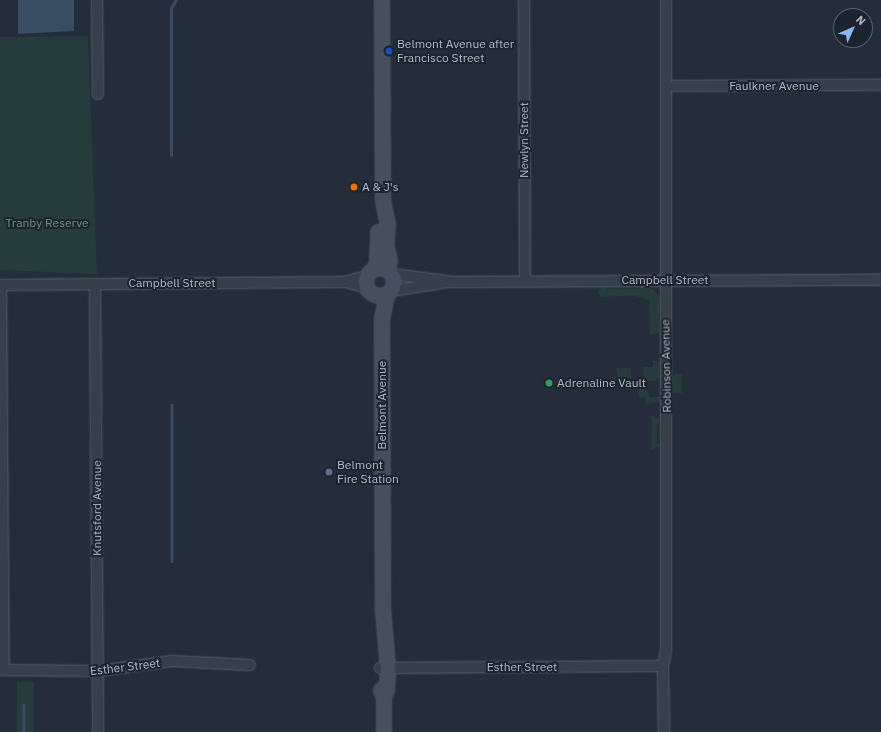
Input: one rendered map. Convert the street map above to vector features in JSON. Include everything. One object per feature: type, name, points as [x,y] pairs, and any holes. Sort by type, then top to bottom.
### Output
[{"type":"main road","name":"Belmont Avenue","points":[[382,0],[383,202],[378,214],[382,319],[384,668],[387,689],[384,698],[384,732]]},
{"type":"street","points":[[97,0],[98,94]]},
{"type":"street","name":"Newlyn Street","points":[[524,0],[525,281]]},
{"type":"street","name":"Robinson Avenue","points":[[664,732],[663,666],[666,642],[666,0]]},
{"type":"street","name":"Faulkner Avenue","points":[[667,86],[881,85]]},
{"type":"street","name":"Campbell Street","points":[[1,285],[665,280],[881,280]]},
{"type":"street","name":"Campbell Street","points":[[380,282],[449,282]]},
{"type":"street","name":"Knutsford Avenue","points":[[95,284],[98,732]]},
{"type":"street","points":[[1,285],[2,670]]},
{"type":"street","name":"Esther Street","points":[[2,670],[98,671],[172,661],[250,665]]},
{"type":"street","name":"Esther Street","points":[[384,668],[663,666]]},
{"type":"green space","name":"Tranby Reserve","points":[[88,36],[97,274],[0,270],[0,37]]},
{"type":"green space","points":[[603,286],[606,289],[639,289],[640,286],[653,289],[660,298],[659,332],[650,335],[649,300],[635,296],[601,297],[597,292]]},
{"type":"green space","points":[[653,360],[659,362],[659,378],[654,381],[643,380],[643,367],[653,367]]},
{"type":"green space","points":[[616,368],[631,368],[631,380],[618,379]]},
{"type":"green space","points":[[675,374],[682,374],[682,393],[674,393],[671,389],[671,378]]},
{"type":"green space","points":[[638,389],[647,389],[650,397],[660,397],[660,402],[645,405],[645,397],[639,398]]},
{"type":"green space","points":[[653,416],[660,420],[657,426],[657,442],[660,446],[651,450],[652,418],[644,417]]},
{"type":"green space","points":[[17,682],[34,682],[34,732],[17,732]]},
{"type":"water","points":[[18,0],[74,0],[74,31],[18,34]]},
{"type":"waterway","points":[[171,155],[171,8],[176,0]]},
{"type":"waterway","points":[[172,405],[172,561]]},
{"type":"waterway","points":[[24,705],[24,732]]},
{"type":"place","name":"Belmont Avenue after Francisco Street","points":[[389,51]]},
{"type":"place","name":"A & J's","points":[[354,187]]},
{"type":"place","name":"Adrenaline Vault","points":[[549,383]]},
{"type":"place","name":"Belmont Fire Station","points":[[329,472]]}]
